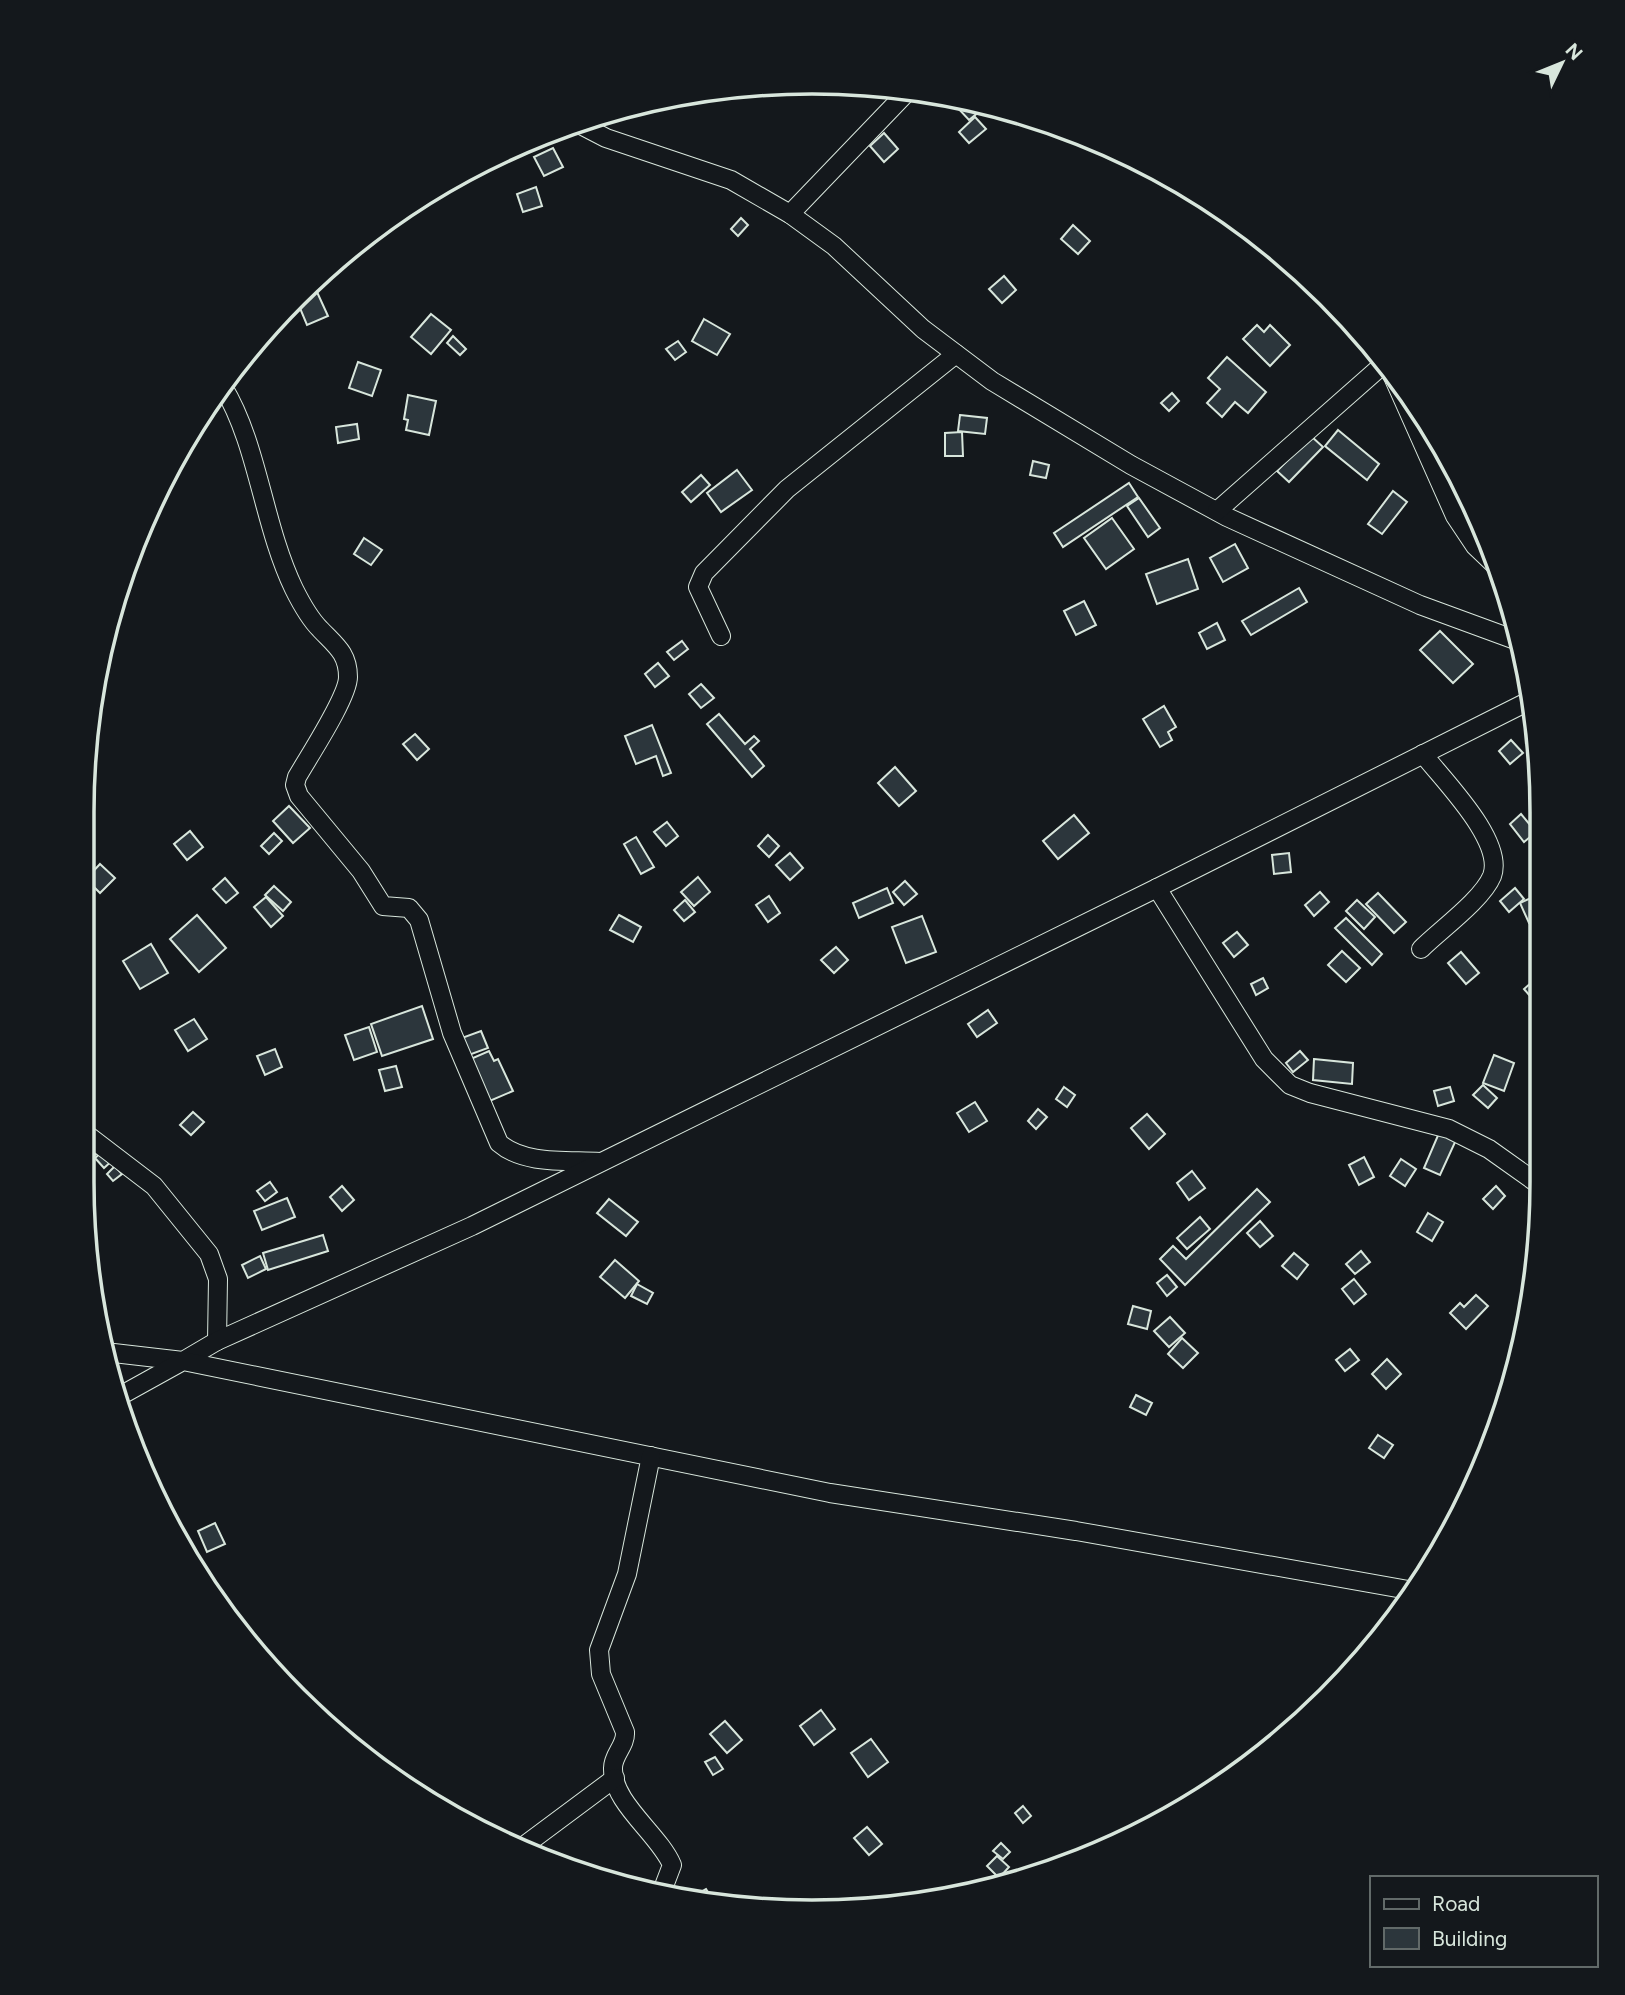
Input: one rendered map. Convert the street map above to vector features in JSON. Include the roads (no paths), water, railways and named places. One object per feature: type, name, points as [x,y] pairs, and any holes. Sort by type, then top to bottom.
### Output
[{"type":"street","points":[[790,214],[899,100]]},
{"type":"street","points":[[591,130],[606,138],[731,180],[790,214],[834,246],[923,329],[992,381],[1131,465],[1217,511],[1420,605],[1509,637]]},
{"type":"street","points":[[721,636],[700,595],[698,587],[704,573],[796,482],[956,354]]},
{"type":"street","points":[[1217,511],[1377,370]]},
{"type":"street","points":[[228,397],[241,423],[284,568],[308,615],[338,645],[345,656],[348,669],[348,682],[340,701],[297,777],[295,785],[299,796],[361,871],[383,906],[409,908],[419,920],[452,1033],[499,1143],[508,1151],[526,1156],[600,1162]]},
{"type":"street","points":[[1410,416],[1455,516],[1481,552]]},
{"type":"street","points":[[127,1392],[218,1341],[460,1231],[1157,888],[1522,705]]},
{"type":"street","points":[[1421,949],[1479,894],[1491,878],[1496,861],[1481,827],[1423,754]]},
{"type":"street","points":[[1157,888],[1256,1048],[1278,1076],[1310,1093],[1449,1129],[1530,1173]]},
{"type":"street","points":[[94,1140],[154,1186],[209,1254],[218,1279],[218,1341]]},
{"type":"street","points":[[115,1353],[183,1361],[830,1493],[1076,1531],[1403,1589]]},
{"type":"street","points":[[651,1456],[627,1574],[598,1650],[601,1674],[625,1732],[625,1739],[614,1762],[615,1778],[626,1802],[667,1853],[672,1864],[664,1885]]},
{"type":"street","points":[[529,1842],[615,1778]]}]
